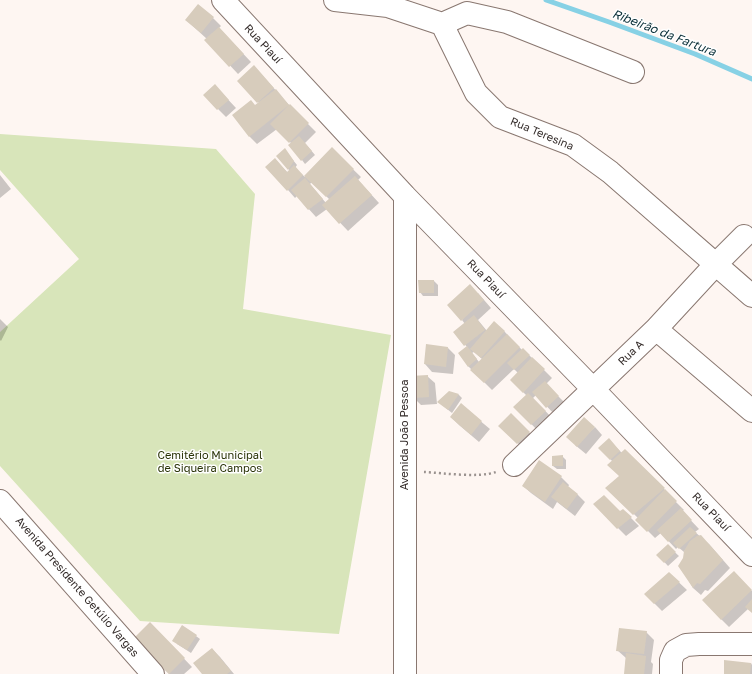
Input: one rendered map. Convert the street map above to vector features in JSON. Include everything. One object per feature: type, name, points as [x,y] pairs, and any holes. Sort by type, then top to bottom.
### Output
[{"type":"street","name":"Rua Piauí","points":[[223,0],[405,196],[594,389],[752,555]]},
{"type":"street","points":[[335,0],[388,6],[442,24],[467,13],[507,22],[633,72]]},
{"type":"street","name":"Rua Teresina","points":[[442,24],[476,93],[500,116],[573,145],[610,172],[752,296]]},
{"type":"street","name":"Avenida João Pessoa","points":[[405,196],[405,674]]},
{"type":"street","name":"Rua A","points":[[514,465],[656,329],[744,236]]},
{"type":"street","points":[[656,329],[752,411]]},
{"type":"street","name":"Avenida Presidente Getúlio Vargas","points":[[0,501],[153,674]]},
{"type":"street","points":[[671,674],[671,660],[675,651],[686,645],[752,644]]},
{"type":"path","points":[[405,471],[472,475],[492,473],[514,465]]},
{"type":"green space","name":"Cemitério Municipal de Siqueira Campos","points":[[0,134],[216,149],[255,194],[243,309],[391,335],[339,634],[140,621],[0,466],[0,332],[79,259],[0,170]]},
{"type":"building","points":[[198,4],[214,17],[201,33],[185,20]]},
{"type":"building","points":[[219,27],[244,54],[229,67],[204,40]]},
{"type":"building","points":[[254,65],[274,88],[257,103],[237,81]]},
{"type":"building","points":[[215,84],[229,100],[217,110],[203,95]]},
{"type":"building","points":[[276,89],[289,105],[249,137],[232,115],[251,100],[255,105]]},
{"type":"building","points":[[290,104],[309,123],[289,143],[270,124]]},
{"type":"building","points":[[299,136],[312,151],[301,161],[288,145]]},
{"type":"building","points":[[332,147],[354,169],[326,197],[304,176]]},
{"type":"building","points":[[285,148],[294,161],[288,170],[276,156]]},
{"type":"building","points":[[275,158],[287,172],[294,165],[303,175],[287,191],[265,167]]},
{"type":"building","points":[[355,176],[372,195],[339,224],[322,205]]},
{"type":"building","points":[[305,178],[323,199],[308,210],[291,190]]},
{"type":"building","points":[[418,280],[434,280],[434,293],[419,293]]},
{"type":"building","points":[[470,284],[484,300],[461,321],[447,305]]},
{"type":"building","points":[[474,315],[485,330],[464,346],[453,332]]},
{"type":"building","points":[[494,321],[505,331],[481,358],[470,349]]},
{"type":"building","points":[[507,334],[520,347],[484,383],[470,370]]},
{"type":"building","points":[[426,344],[448,347],[446,367],[424,364]]},
{"type":"building","points":[[467,346],[477,359],[468,367],[458,353]]},
{"type":"building","points":[[523,348],[530,355],[514,370],[507,363]]},
{"type":"building","points":[[532,357],[545,369],[523,393],[510,380]]},
{"type":"building","points":[[428,375],[429,397],[412,398],[410,376]]},
{"type":"building","points":[[545,381],[559,396],[546,408],[532,392]]},
{"type":"building","points":[[449,391],[459,394],[448,410],[437,402]]},
{"type":"building","points":[[528,393],[546,411],[531,425],[513,407]]},
{"type":"building","points":[[461,403],[482,421],[471,435],[450,417]]},
{"type":"building","points":[[511,413],[530,432],[517,444],[498,426]]},
{"type":"building","points":[[584,417],[595,427],[577,447],[566,437]]},
{"type":"building","points":[[609,438],[620,451],[610,460],[598,448]]},
{"type":"building","points":[[625,449],[665,488],[633,515],[605,488],[619,476],[607,465]]},
{"type":"building","points":[[563,455],[563,466],[552,466],[552,456]]},
{"type":"building","points":[[539,460],[562,476],[545,502],[522,486]]},
{"type":"building","points":[[563,482],[578,494],[567,509],[551,497]]},
{"type":"building","points":[[665,489],[677,501],[647,532],[635,520]]},
{"type":"building","points":[[604,495],[620,511],[623,509],[632,517],[617,529],[593,504]]},
{"type":"building","points":[[681,508],[692,520],[668,542],[657,530]]},
{"type":"building","points":[[690,527],[697,533],[679,549],[673,543]]},
{"type":"building","points":[[701,535],[723,560],[700,584],[697,583],[693,588],[678,566],[690,541]]},
{"type":"building","points":[[668,544],[676,552],[664,563],[656,555]]},
{"type":"building","points":[[734,571],[752,590],[721,620],[702,600]]},
{"type":"building","points":[[669,572],[680,582],[654,604],[644,594]]},
{"type":"building","points":[[752,599],[752,613],[745,607]]},
{"type":"building","points":[[150,622],[185,658],[169,674],[133,639]]},
{"type":"building","points":[[182,625],[197,635],[187,650],[172,641]]},
{"type":"building","points":[[619,628],[647,631],[644,654],[616,651]]},
{"type":"building","points":[[212,648],[231,671],[227,674],[202,674],[193,663]]},
{"type":"building","points":[[626,653],[646,656],[644,674],[624,674]]},
{"type":"building","points":[[724,660],[751,663],[750,674],[724,674]]},
{"type":"waterway","name":"Ribeirão da Fartura","points":[[546,0],[695,54],[752,79]]}]
